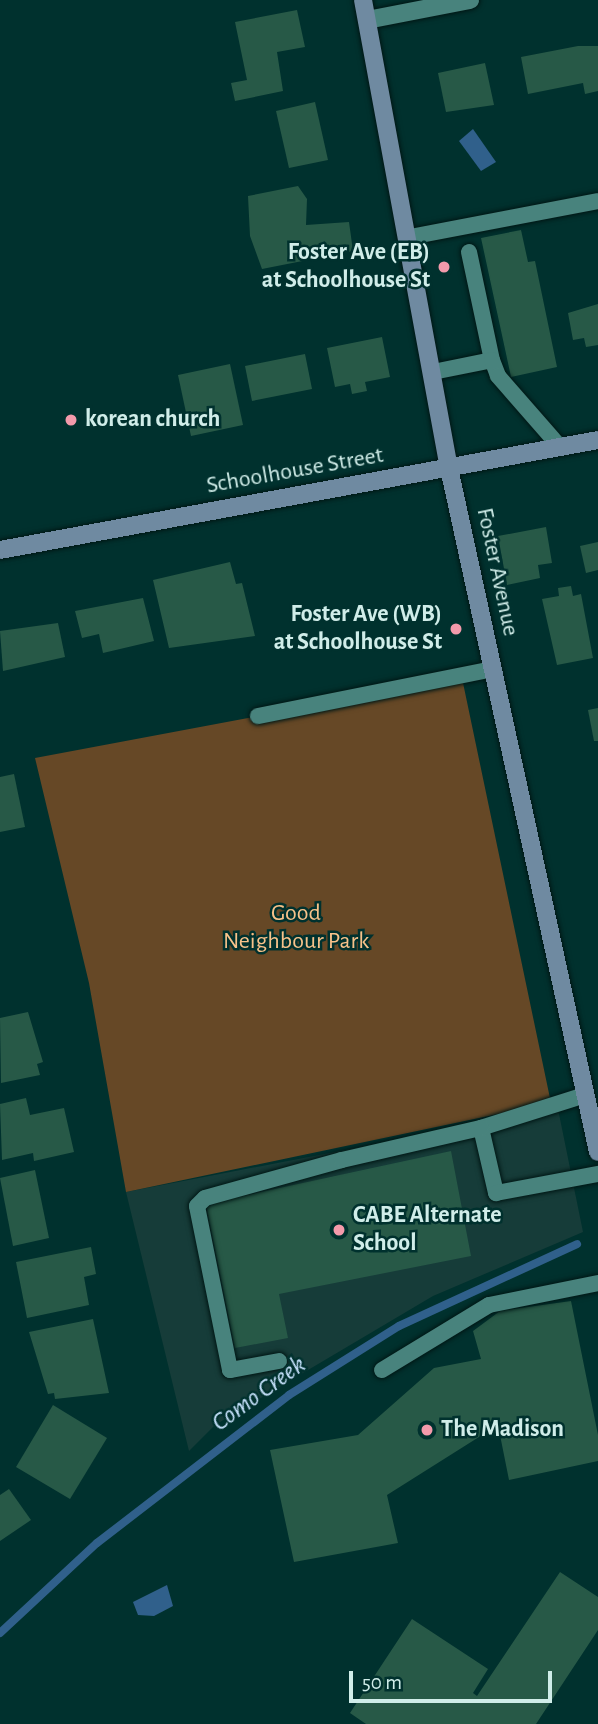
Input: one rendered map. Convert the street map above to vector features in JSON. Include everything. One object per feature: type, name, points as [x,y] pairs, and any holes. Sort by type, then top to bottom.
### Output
[{"type":"street","name":"Foster Avenue","points":[[363,0],[410,237],[449,468],[598,1152]]},
{"type":"street","points":[[367,20],[470,0]]},
{"type":"street","name":"Schoolhouse Street","points":[[0,550],[598,440]]},
{"type":"lane","points":[[410,237],[598,201]]},
{"type":"lane","points":[[469,252],[492,360],[498,376],[560,447]]},
{"type":"lane","points":[[433,372],[492,360]]},
{"type":"lane","points":[[258,716],[494,669]]},
{"type":"lane","points":[[279,1362],[230,1370],[197,1206],[205,1198],[342,1160],[481,1128],[585,1095]]},
{"type":"lane","points":[[481,1128],[496,1193],[598,1174]]},
{"type":"lane","points":[[382,1370],[489,1305],[598,1283]]},
{"type":"shaded area","points":[[558,1109],[583,1232],[433,1296],[215,1425],[189,1451],[126,1192]]},
{"type":"green space","name":"Good Neighbour Park","points":[[462,678],[551,1103],[126,1192],[89,983],[35,758]]},
{"type":"water","points":[[473,129],[496,162],[481,171],[459,141]]},
{"type":"water","points":[[167,1585],[173,1606],[154,1616],[138,1615],[133,1602]]},
{"type":"building","points":[[297,10],[305,47],[277,52],[283,91],[235,101],[231,83],[247,80],[235,22]]},
{"type":"building","points":[[578,46],[598,46],[598,91],[585,94],[583,83],[528,94],[521,57]]},
{"type":"building","points":[[485,63],[494,105],[446,112],[438,73]]},
{"type":"building","points":[[315,102],[328,160],[289,168],[276,111]]},
{"type":"building","points":[[298,186],[307,199],[306,225],[349,222],[353,251],[262,269],[250,236],[248,196]]},
{"type":"building","points":[[521,230],[528,262],[535,261],[557,367],[511,377],[481,238]]},
{"type":"building","points":[[598,304],[598,345],[586,347],[584,338],[573,340],[568,313]]},
{"type":"building","points":[[382,337],[390,377],[365,382],[367,391],[352,394],[350,384],[335,387],[327,348]]},
{"type":"building","points":[[305,354],[312,389],[252,401],[245,366]]},
{"type":"building","points":[[230,364],[243,425],[191,436],[178,375]]},
{"type":"building","points":[[546,527],[552,563],[538,565],[540,578],[507,585],[498,536]]},
{"type":"building","points":[[598,542],[598,570],[586,573],[580,546]]},
{"type":"building","points":[[230,562],[236,584],[242,583],[255,636],[169,648],[153,580]]},
{"type":"building","points":[[571,586],[573,596],[581,594],[593,658],[557,665],[542,599],[559,596],[558,588]]},
{"type":"building","points":[[143,598],[154,641],[103,653],[99,634],[82,638],[75,611]]},
{"type":"building","points":[[58,623],[65,657],[3,671],[0,631]]},
{"type":"building","points":[[598,708],[598,741],[594,741],[588,710]]},
{"type":"building","points":[[14,774],[25,827],[0,832],[0,777]]},
{"type":"building","points":[[28,1012],[43,1062],[37,1064],[40,1075],[1,1083],[0,1018]]},
{"type":"building","points":[[26,1098],[30,1115],[64,1108],[74,1152],[34,1161],[33,1153],[2,1160],[0,1104]]},
{"type":"building","name":"CABE Alternate School","points":[[451,1151],[471,1256],[279,1294],[288,1338],[235,1348],[206,1204]]},
{"type":"building","points":[[35,1170],[49,1238],[13,1246],[0,1178]]},
{"type":"building","points":[[91,1247],[96,1274],[84,1277],[89,1305],[27,1318],[16,1262]]},
{"type":"building","name":"The Madison","points":[[571,1301],[598,1435],[598,1461],[509,1480],[498,1425],[387,1495],[398,1543],[294,1562],[270,1450],[358,1435],[434,1368],[481,1359],[473,1331],[500,1311]]},
{"type":"building","points":[[93,1319],[109,1393],[55,1399],[54,1393],[48,1394],[29,1332]]},
{"type":"building","points":[[53,1405],[107,1438],[70,1499],[16,1467]]},
{"type":"building","points":[[9,1489],[31,1520],[0,1541],[0,1495]]},
{"type":"building","points":[[560,1572],[598,1597],[598,1630],[536,1724],[366,1724],[350,1713],[412,1619],[488,1669],[473,1693],[477,1696]]},
{"type":"waterway","name":"Como Creek","points":[[0,1633],[97,1543],[289,1395],[399,1326],[577,1244]]},
{"type":"place","name":"Foster Ave (EB) at Schoolhouse St","points":[[444,267]]},
{"type":"place","name":"korean church","points":[[71,420]]},
{"type":"place","name":"Foster Ave (WB) at Schoolhouse St","points":[[456,629]]},
{"type":"place","name":"CABE Alternate School","points":[[339,1230]]},
{"type":"place","name":"The Madison","points":[[427,1430]]}]
